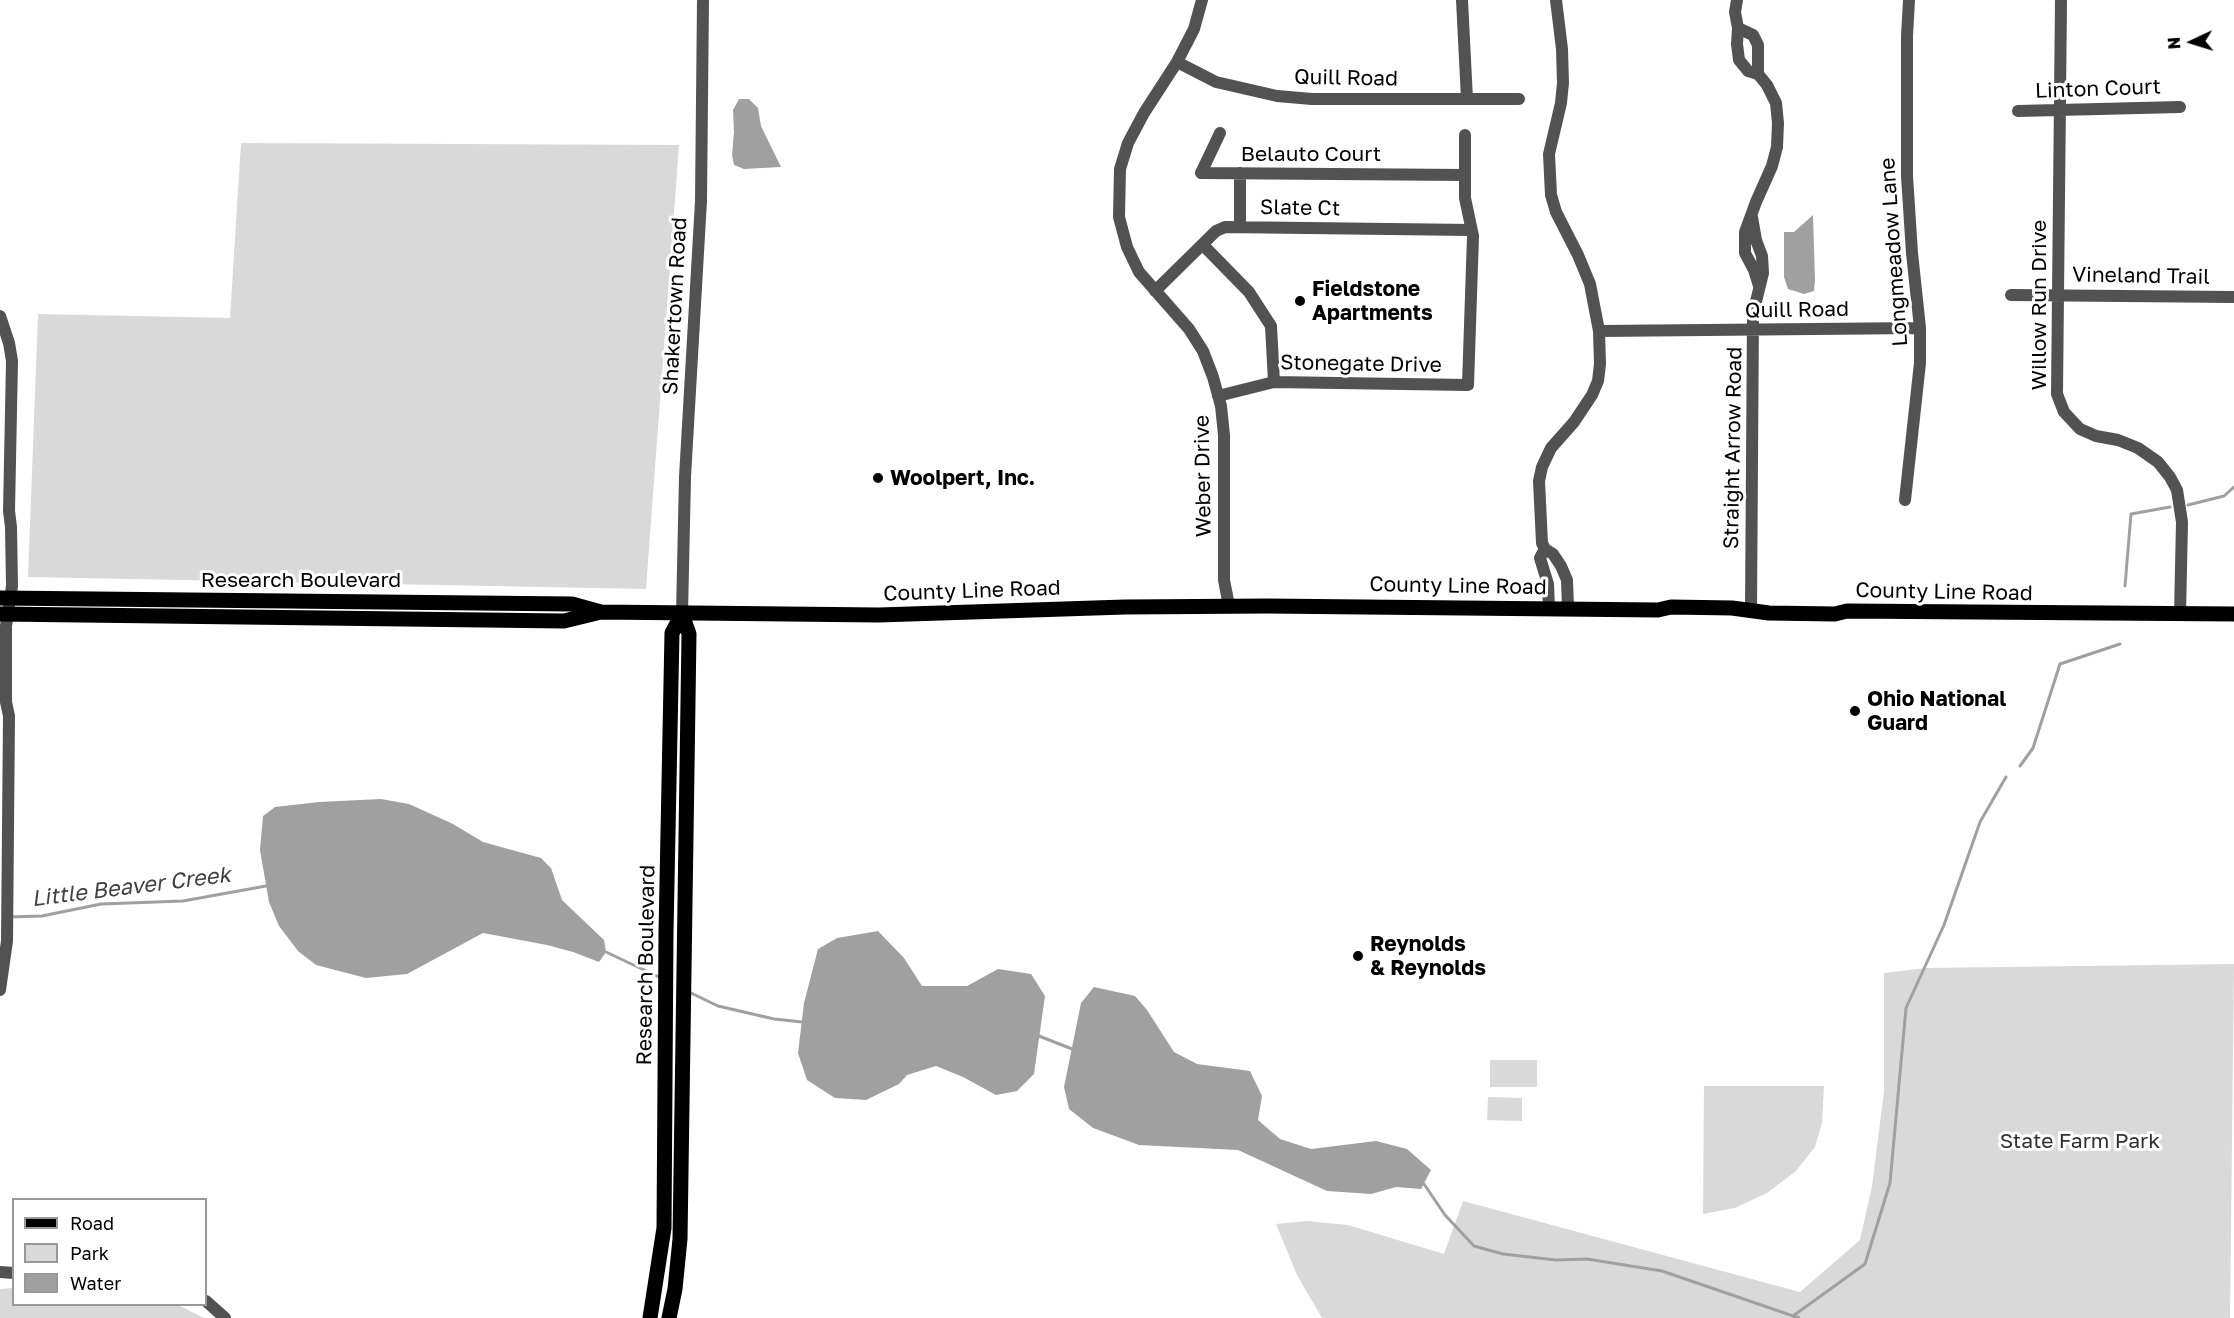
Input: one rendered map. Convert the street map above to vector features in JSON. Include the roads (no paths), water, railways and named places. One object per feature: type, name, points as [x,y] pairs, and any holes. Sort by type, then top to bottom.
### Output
[{"type":"main road","name":"Research Boulevard","points":[[5,598],[572,604],[601,612],[682,614]]},
{"type":"main road","points":[[360,601],[360,618]]},
{"type":"main road","name":"County Line Road","points":[[682,614],[879,615],[1229,606],[1658,610],[1671,607],[1732,608],[1769,613],[1835,614],[1847,611],[2234,614]]},
{"type":"main road","name":"Research Boulevard","points":[[4,614],[564,621],[601,612]]},
{"type":"main road","name":"Research Boulevard","points":[[650,1318],[664,1228],[666,932],[672,633],[682,614]]},
{"type":"main road","name":"Research Boulevard","points":[[669,1318],[675,1289],[680,1239],[689,634],[682,614]]},
{"type":"street","name":"Shakertown Road","points":[[682,614],[685,477],[701,201],[703,0]]},
{"type":"street","name":"Weber Drive","points":[[1202,0],[1194,29],[1178,62],[1163,82],[1128,143],[1120,170],[1119,217],[1127,247],[1139,272],[1189,329],[1203,351],[1218,396],[1224,435],[1224,580],[1229,606]]},
{"type":"street","points":[[1462,0],[1467,99]]},
{"type":"street","points":[[1556,0],[1562,49],[1563,83],[1549,154],[1551,195],[1556,212],[1590,284],[1599,331],[1600,364],[1598,381],[1592,395],[1574,422],[1551,448],[1542,467],[1539,481],[1541,535],[1545,549],[1553,554],[1567,580],[1568,608]]},
{"type":"street","name":"Straight Arrow Road","points":[[1737,0],[1735,12],[1739,60],[1748,71],[1758,74],[1767,85],[1776,103],[1777,147],[1752,217],[1764,273],[1753,314],[1751,610]]},
{"type":"street","name":"Longmeadow Lane","points":[[1905,500],[1919,384],[1920,328],[1907,176],[1909,0]]},
{"type":"street","name":"Willow Run Drive","points":[[2061,0],[2057,294],[2059,400],[2064,412],[2074,424],[2090,434],[2132,444],[2145,452],[2164,468],[2177,490],[2182,522],[2180,615]]},
{"type":"street","points":[[1738,28],[1753,35],[1758,45],[1758,74]]},
{"type":"street","name":"Quill Road","points":[[1178,62],[1216,82],[1277,96],[1312,99],[1520,99]]},
{"type":"street","name":"Linton Court","points":[[2018,111],[2180,107]]},
{"type":"street","name":"Belauto Court","points":[[1220,133],[1201,173],[1465,175]]},
{"type":"street","points":[[1465,135],[1465,198],[1471,230]]},
{"type":"street","points":[[1240,173],[1240,226]]},
{"type":"street","name":"Slate Ct","points":[[1155,291],[1216,231],[1225,227],[1471,230]]},
{"type":"street","name":"Stonegate Drive","points":[[1218,396],[1274,382],[1468,385],[1471,230]]},
{"type":"street","points":[[1203,245],[1249,292],[1271,326],[1274,382]]},
{"type":"street","name":"Vineland Trail","points":[[2011,295],[2234,297]]},
{"type":"street","points":[[0,316],[12,361],[9,511],[11,527],[4,614],[6,702],[9,716],[7,941],[0,990]]},
{"type":"street","name":"Quill Road","points":[[1599,331],[1920,328]]},
{"type":"street","points":[[1545,549],[1540,558],[1548,584],[1549,608]]},
{"type":"street","points":[[207,1302],[225,1318]]},
{"type":"water","points":[[739,99],[749,99],[758,108],[761,126],[781,167],[744,169],[734,165],[732,155],[733,110]]},
{"type":"water","points":[[1813,215],[1814,291],[1804,294],[1788,289],[1784,277],[1784,232],[1794,232]]},
{"type":"water","points":[[381,799],[409,804],[453,824],[483,842],[541,858],[551,868],[562,900],[604,940],[606,952],[599,962],[547,945],[483,933],[407,974],[366,978],[316,965],[298,951],[279,926],[269,902],[260,850],[263,816],[275,807]]},
{"type":"water","points":[[878,931],[904,958],[922,986],[967,986],[998,969],[1031,974],[1045,996],[1034,1074],[1017,1091],[996,1095],[963,1077],[936,1066],[907,1075],[899,1084],[866,1100],[835,1098],[807,1080],[798,1053],[804,1003],[818,949],[837,938]]},
{"type":"water","points":[[1094,987],[1135,996],[1147,1010],[1174,1052],[1197,1064],[1250,1071],[1262,1096],[1258,1120],[1280,1139],[1311,1149],[1376,1141],[1407,1149],[1431,1170],[1421,1189],[1396,1187],[1371,1194],[1327,1191],[1238,1150],[1139,1145],[1093,1128],[1069,1109],[1064,1087],[1081,1003]]},
{"type":"waterway","points":[[2188,505],[2224,496],[2234,487]]},
{"type":"waterway","points":[[2125,586],[2131,514],[2170,507]]},
{"type":"waterway","points":[[2020,766],[2033,748],[2060,664],[2120,644]]},
{"type":"waterway","points":[[1793,1316],[1865,1264],[1890,1183],[1906,1008],[1944,925],[1980,822],[2006,777]]},
{"type":"waterway","name":"Little Beaver Creek","points":[[9,917],[42,916],[101,904],[183,901],[266,886]]},
{"type":"waterway","points":[[606,952],[661,978]]},
{"type":"waterway","points":[[689,992],[718,1006],[774,1019],[802,1022]]},
{"type":"waterway","points":[[1039,1036],[1072,1049]]},
{"type":"waterway","name":"Little Beaver Creek","points":[[1424,1184],[1445,1215],[1474,1246],[1503,1254],[1556,1260],[1587,1259],[1662,1271],[1799,1318]]},
{"type":"place","name":"Fieldstone Apartments","points":[[1300,301]]},
{"type":"place","name":"Woolpert, Inc.","points":[[878,478]]},
{"type":"place","name":"Ohio National Guard","points":[[1855,711]]},
{"type":"place","name":"Reynolds & Reynolds","points":[[1358,956]]},
{"type":"park label","name":"State Farm Park","points":[[2080,1141]]}]
